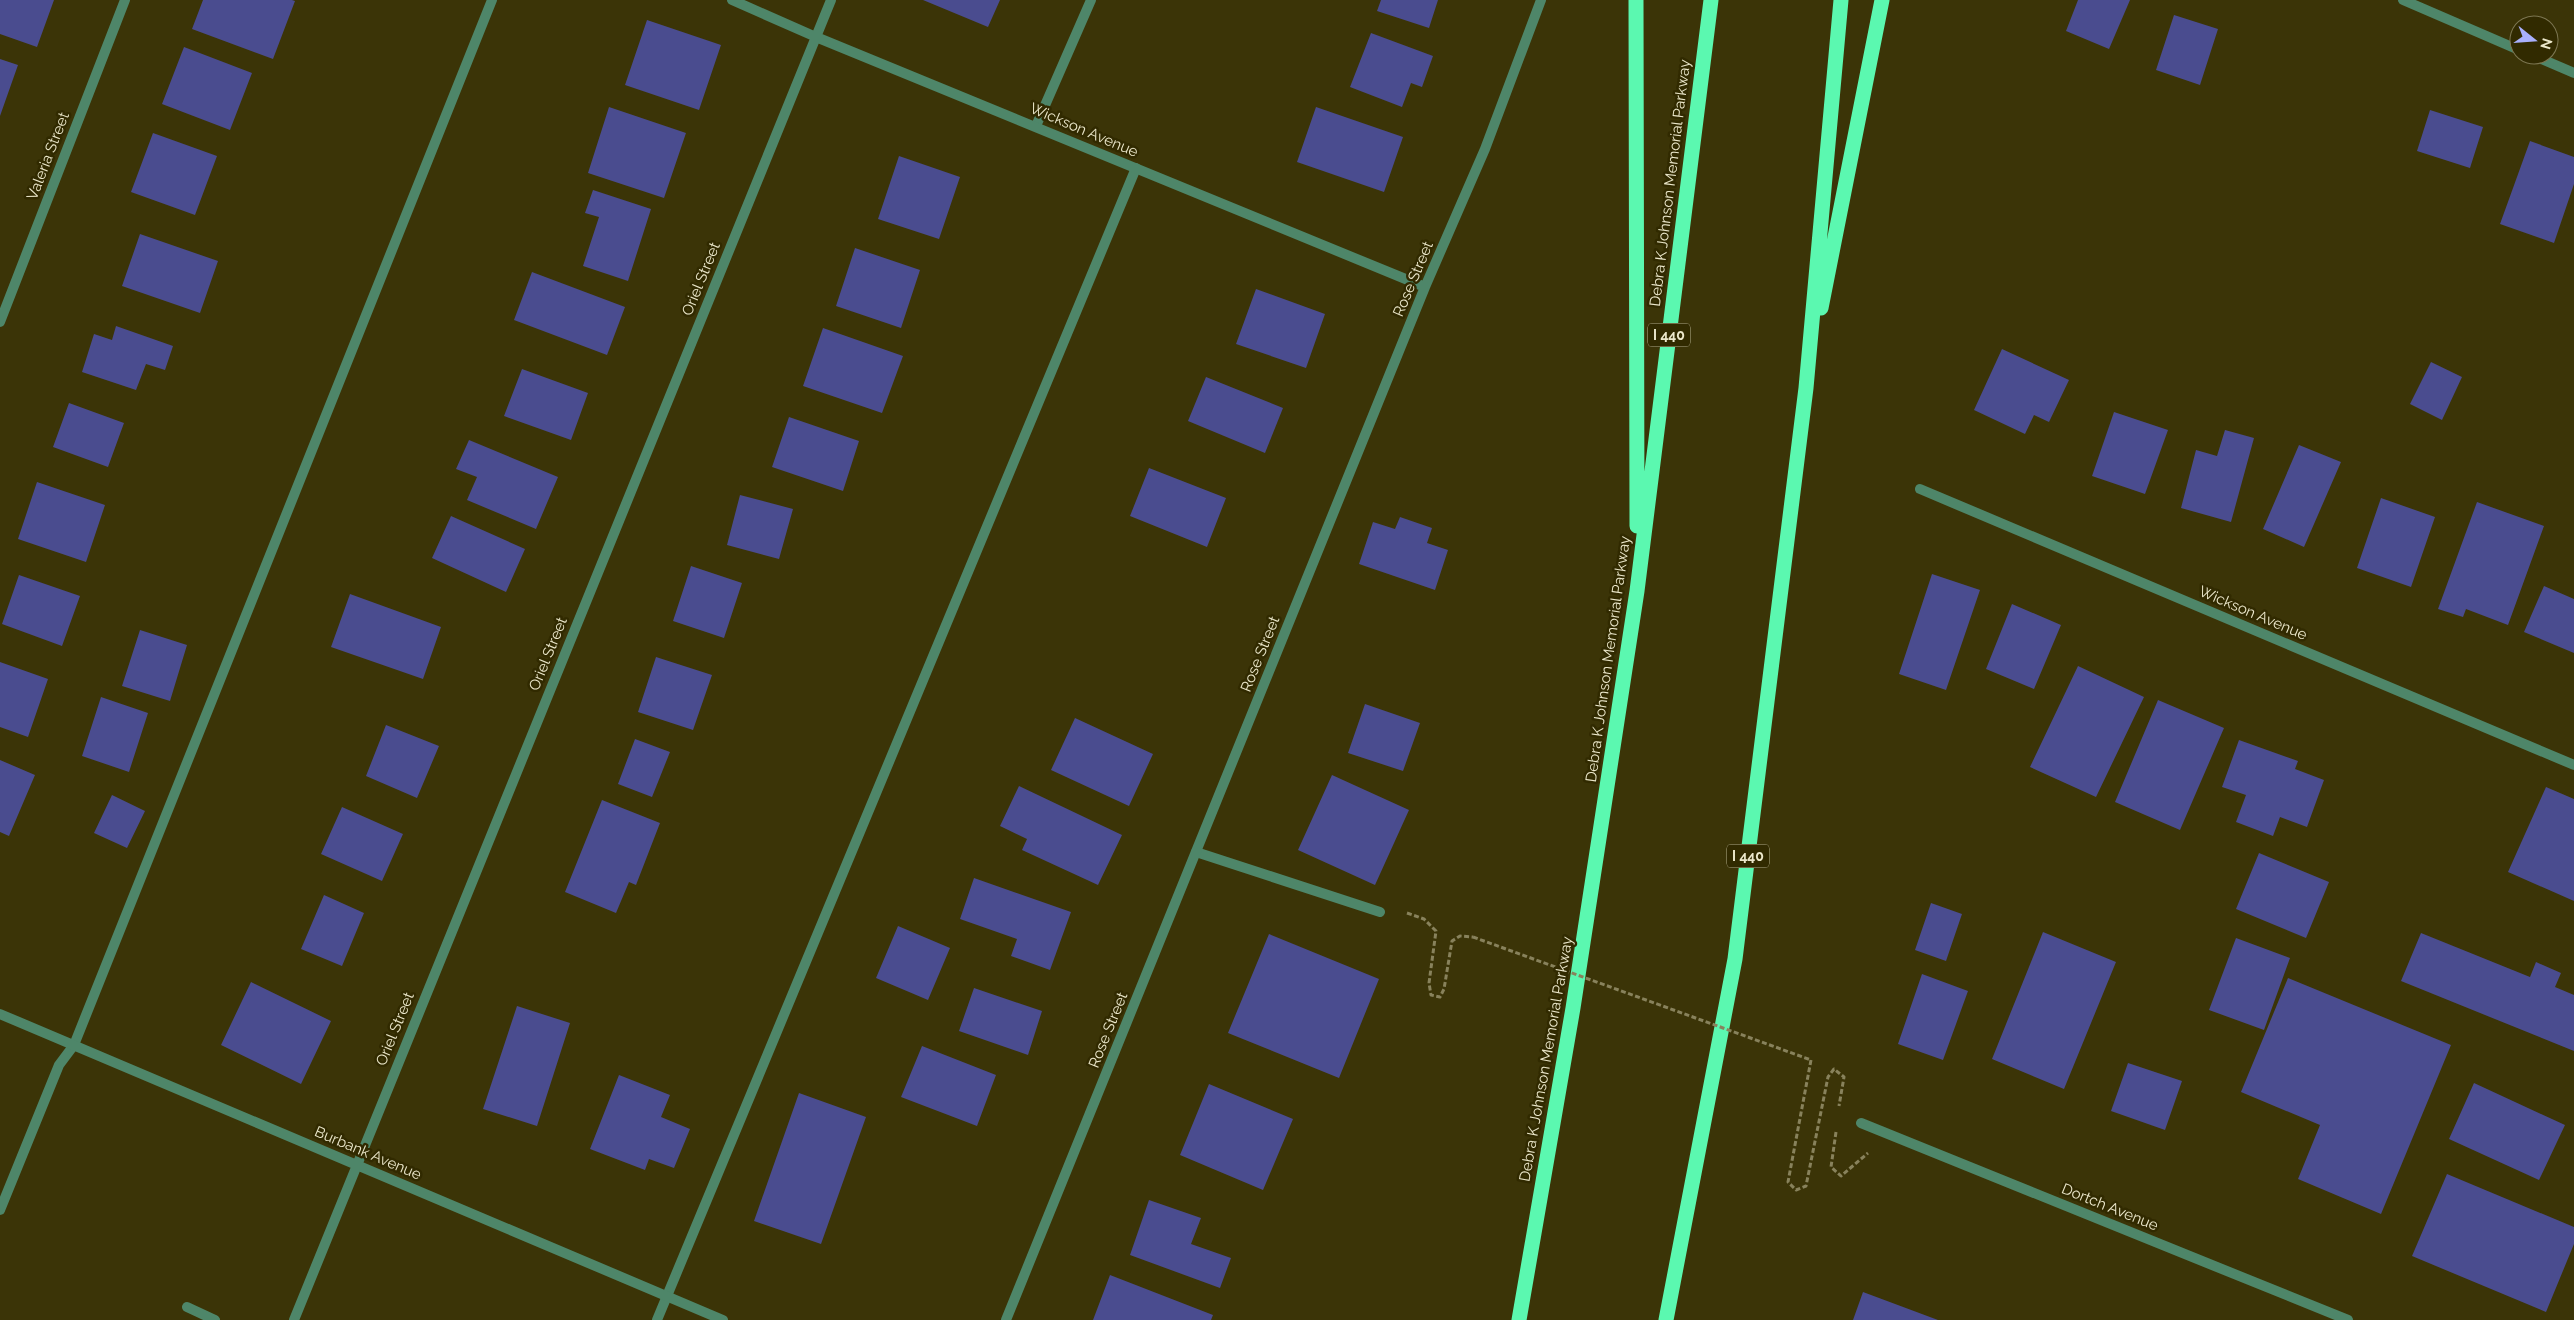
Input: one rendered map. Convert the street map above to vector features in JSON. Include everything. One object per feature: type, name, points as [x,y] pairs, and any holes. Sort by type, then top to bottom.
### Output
[{"type":"highway","points":[[1636,0],[1637,592]]},
{"type":"highway","name":"Debra K Johnson Memorial Parkway","points":[[1519,1320],[1573,1008],[1637,592],[1711,0]]},
{"type":"highway","name":"I 440","points":[[1666,1320],[1735,959],[1806,388],[1841,0]]},
{"type":"highway","points":[[1806,388],[1882,0]]},
{"type":"street","name":"Valeria Street","points":[[0,322],[125,0]]},
{"type":"street","points":[[0,1210],[59,1065],[74,1045],[492,0]]},
{"type":"street","name":"Wickson Avenue","points":[[732,0],[816,37],[1425,286]]},
{"type":"street","name":"Oriel Street","points":[[294,1320],[831,0]]},
{"type":"street","points":[[1036,126],[1092,0]]},
{"type":"street","name":"Rose Street","points":[[1006,1320],[1425,286],[1485,149],[1541,0]]},
{"type":"street","points":[[2403,0],[2509,46]]},
{"type":"street","points":[[2555,65],[2574,73]]},
{"type":"street","points":[[657,1320],[1136,168]]},
{"type":"street","name":"Wickson Avenue","points":[[1920,489],[2574,765]]},
{"type":"street","points":[[1196,852],[1380,912]]},
{"type":"street","name":"Burbank Avenue","points":[[0,1014],[723,1320]]},
{"type":"street","name":"Dortch Avenue","points":[[1861,1123],[2348,1320]]},
{"type":"street","points":[[187,1307],[214,1320]]},
{"type":"path","points":[[1380,912],[1402,912],[1424,919],[1436,931],[1429,983],[1431,995],[1440,997],[1444,989],[1452,941],[1460,936],[1473,937],[1811,1060],[1788,1182],[1796,1190],[1806,1186],[1828,1077],[1834,1069],[1844,1078],[1838,1113]]},
{"type":"path","points":[[1837,1122],[1831,1167],[1841,1176],[1891,1135]]},
{"type":"building","points":[[0,0],[54,0],[37,47],[0,34]]},
{"type":"building","points":[[203,0],[295,1],[273,59],[192,29]]},
{"type":"building","points":[[923,0],[1000,0],[988,27]]},
{"type":"building","points":[[1381,0],[1438,0],[1429,28],[1377,11]]},
{"type":"building","points":[[2078,0],[2130,0],[2109,49],[2066,31]]},
{"type":"building","points":[[2174,15],[2218,29],[2200,85],[2156,70]]},
{"type":"building","points":[[647,20],[721,45],[699,110],[625,85]]},
{"type":"building","points":[[1371,33],[1433,56],[1422,87],[1411,83],[1402,107],[1350,87]]},
{"type":"building","points":[[184,47],[252,73],[230,130],[162,104]]},
{"type":"building","points":[[0,59],[18,65],[0,116]]},
{"type":"building","points":[[609,107],[686,133],[664,198],[588,173]]},
{"type":"building","points":[[1316,107],[1403,137],[1384,192],[1297,162]]},
{"type":"building","points":[[2430,110],[2483,127],[2470,168],[2417,151]]},
{"type":"building","points":[[153,133],[217,156],[195,215],[131,192]]},
{"type":"building","points":[[2530,141],[2574,157],[2574,184],[2554,243],[2500,224]]},
{"type":"building","points":[[899,156],[960,177],[939,239],[878,219]]},
{"type":"building","points":[[593,190],[651,209],[628,281],[583,266],[599,217],[585,213]]},
{"type":"building","points":[[140,234],[218,261],[200,313],[122,286]]},
{"type":"building","points":[[855,248],[920,270],[901,328],[836,306]]},
{"type":"building","points":[[532,272],[625,307],[607,355],[514,320]]},
{"type":"building","points":[[1256,289],[1325,314],[1306,368],[1236,344]]},
{"type":"building","points":[[116,326],[173,346],[165,370],[146,364],[136,390],[82,372],[94,334],[112,340]]},
{"type":"building","points":[[823,328],[903,356],[882,413],[803,386]]},
{"type":"building","points":[[2002,349],[2069,380],[2049,422],[2034,415],[2025,434],[1974,410]]},
{"type":"building","points":[[2431,362],[2462,377],[2442,420],[2410,404]]},
{"type":"building","points":[[522,369],[588,393],[571,440],[504,416]]},
{"type":"building","points":[[1206,377],[1283,408],[1265,453],[1188,421]]},
{"type":"building","points":[[69,403],[124,423],[108,467],[53,447]]},
{"type":"building","points":[[2114,412],[2168,430],[2145,494],[2092,476]]},
{"type":"building","points":[[789,417],[859,441],[843,491],[772,467]]},
{"type":"building","points":[[2225,430],[2254,438],[2231,522],[2181,508],[2196,450],[2217,456]]},
{"type":"building","points":[[469,440],[558,477],[536,529],[467,500],[477,477],[456,469]]},
{"type":"building","points":[[2299,445],[2341,462],[2304,547],[2263,529]]},
{"type":"building","points":[[1149,468],[1226,498],[1207,547],[1130,516]]},
{"type":"building","points":[[37,482],[105,505],[86,562],[18,539]]},
{"type":"building","points":[[740,495],[793,509],[779,559],[727,545]]},
{"type":"building","points":[[2381,498],[2435,517],[2411,587],[2357,568]]},
{"type":"building","points":[[2477,502],[2544,526],[2508,625],[2466,609],[2463,617],[2438,609]]},
{"type":"building","points":[[451,516],[525,549],[506,592],[432,558]]},
{"type":"building","points":[[1400,517],[1432,528],[1427,543],[1448,550],[1435,590],[1359,564],[1373,522],[1395,529]]},
{"type":"building","points":[[691,566],[742,583],[724,638],[673,621]]},
{"type":"building","points":[[1932,574],[1980,590],[1946,690],[1899,674]]},
{"type":"building","points":[[19,575],[80,596],[62,646],[2,624]]},
{"type":"building","points":[[2544,586],[2574,599],[2574,653],[2524,632]]},
{"type":"building","points":[[350,594],[441,627],[423,679],[331,647]]},
{"type":"building","points":[[2012,604],[2061,625],[2034,689],[1986,669]]},
{"type":"building","points":[[140,630],[187,645],[170,701],[122,686]]},
{"type":"building","points":[[656,657],[712,675],[693,730],[638,712]]},
{"type":"building","points":[[0,662],[48,679],[28,737],[0,727]]},
{"type":"building","points":[[2078,666],[2144,697],[2096,797],[2030,767]]},
{"type":"building","points":[[101,697],[148,713],[129,772],[82,756]]},
{"type":"building","points":[[2158,700],[2224,728],[2180,830],[2115,802]]},
{"type":"building","points":[[1365,704],[1420,723],[1403,771],[1348,753]]},
{"type":"building","points":[[1075,718],[1153,754],[1129,806],[1051,770]]},
{"type":"building","points":[[386,725],[439,746],[417,798],[366,776]]},
{"type":"building","points":[[635,739],[670,752],[652,797],[618,784]]},
{"type":"building","points":[[2239,740],[2298,761],[2295,769],[2324,780],[2307,827],[2280,817],[2273,836],[2236,822],[2246,795],[2222,787]]},
{"type":"building","points":[[0,760],[35,775],[9,836],[0,832]]},
{"type":"building","points":[[1332,775],[1409,810],[1375,885],[1298,850]]},
{"type":"building","points":[[1019,786],[1122,835],[1098,885],[1022,850],[1027,839],[1000,826]]},
{"type":"building","points":[[2546,787],[2574,799],[2574,901],[2508,872]]},
{"type":"building","points":[[112,795],[145,811],[127,848],[94,833]]},
{"type":"building","points":[[602,800],[660,823],[636,885],[629,882],[616,913],[565,892]]},
{"type":"building","points":[[342,807],[403,834],[382,881],[321,854]]},
{"type":"building","points":[[2259,853],[2329,882],[2306,938],[2236,909]]},
{"type":"building","points":[[974,878],[1071,912],[1050,970],[1011,956],[1017,939],[960,919]]},
{"type":"building","points":[[324,895],[364,913],[342,966],[301,949]]},
{"type":"building","points":[[1931,903],[1962,914],[1946,961],[1915,950]]},
{"type":"building","points":[[898,926],[950,948],[928,1000],[876,978]]},
{"type":"building","points":[[2043,932],[2116,962],[2064,1089],[1992,1059]]},
{"type":"building","points":[[2421,933],[2530,977],[2536,962],[2561,973],[2555,987],[2574,995],[2574,1051],[2401,981]]},
{"type":"building","points":[[1269,934],[1379,979],[1339,1078],[1228,1033]]},
{"type":"building","points":[[2236,938],[2290,958],[2264,1030],[2209,1010]]},
{"type":"building","points":[[1922,974],[1968,991],[1943,1060],[1898,1044]]},
{"type":"building","points":[[2288,978],[2451,1045],[2381,1214],[2298,1179],[2320,1125],[2241,1092]]},
{"type":"building","points":[[251,982],[331,1021],[301,1084],[221,1045]]},
{"type":"building","points":[[974,988],[1042,1011],[1028,1055],[959,1031]]},
{"type":"building","points":[[517,1006],[570,1023],[537,1126],[483,1109]]},
{"type":"building","points":[[922,1046],[996,1075],[977,1126],[901,1097]]},
{"type":"building","points":[[2128,1063],[2182,1081],[2165,1130],[2111,1111]]},
{"type":"building","points":[[619,1075],[670,1095],[661,1117],[690,1129],[674,1168],[649,1159],[645,1170],[590,1149]]},
{"type":"building","points":[[2474,1083],[2565,1125],[2539,1180],[2449,1139]]},
{"type":"building","points":[[1209,1084],[1293,1119],[1263,1190],[1180,1155]]},
{"type":"building","points":[[799,1093],[866,1117],[821,1244],[754,1221]]},
{"type":"building","points":[[2447,1174],[2574,1227],[2574,1244],[2546,1312],[2412,1256]]},
{"type":"building","points":[[1149,1200],[1201,1218],[1191,1244],[1231,1258],[1220,1288],[1130,1255]]},
{"type":"building","points":[[1110,1275],[1213,1315],[1211,1320],[1093,1320]]},
{"type":"building","points":[[1863,1292],[1938,1320],[1853,1320]]}]
